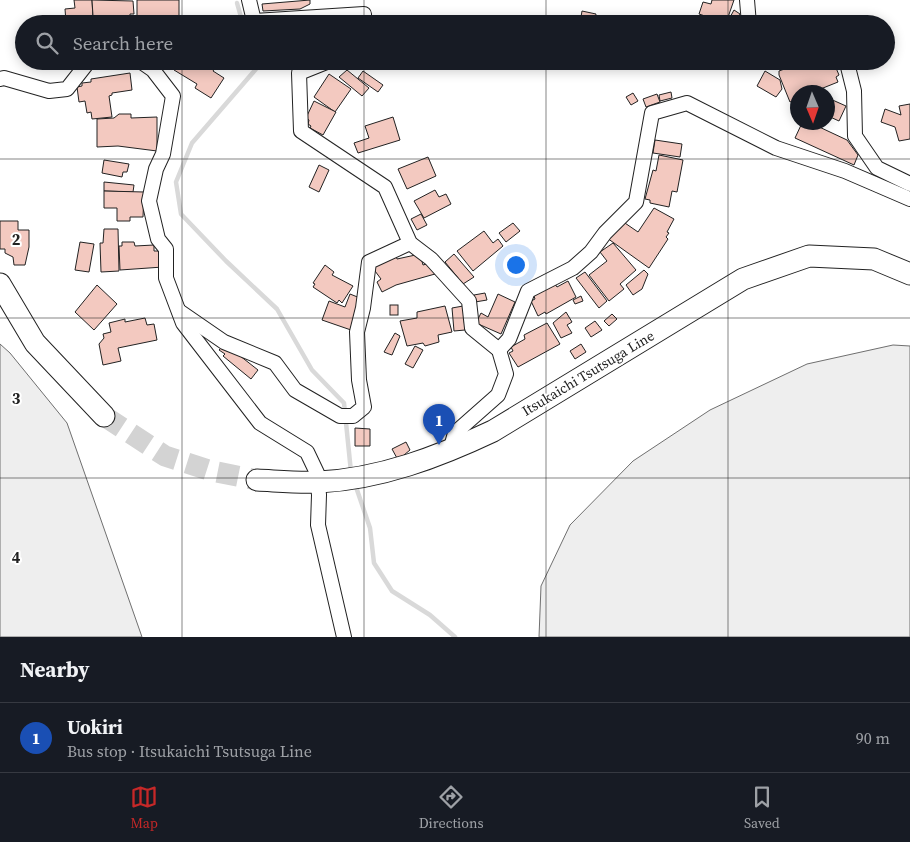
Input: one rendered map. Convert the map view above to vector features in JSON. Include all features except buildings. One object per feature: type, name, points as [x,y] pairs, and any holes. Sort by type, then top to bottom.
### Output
[{"type":"main road","name":"Itsukaichi Tsutsuga Line","points":[[258,480],[326,481],[383,473],[450,451],[493,430],[743,280],[809,256],[874,260],[910,274]]},
{"type":"main road","points":[[0,284],[35,343],[104,416]]},
{"type":"street","points":[[249,0],[253,15]]},
{"type":"street","points":[[747,0],[748,15]]},
{"type":"street","points":[[348,15],[364,15]]},
{"type":"street","points":[[0,79],[4,78],[49,91],[66,89],[82,70]]},
{"type":"street","points":[[153,70],[173,96],[163,154],[156,169],[149,201],[158,239],[166,249],[166,278],[183,323],[260,424],[307,452],[316,473],[326,481],[318,525],[344,637]]},
{"type":"street","points":[[306,70],[299,73],[301,131],[386,187],[410,242],[431,259],[468,302],[472,328],[499,350],[506,374],[498,395],[455,433],[450,451]]},
{"type":"street","points":[[849,70],[854,91],[855,136],[877,168],[910,184]]},
{"type":"street","points":[[499,350],[509,339],[528,291],[573,268],[591,252],[605,233],[636,202],[652,113],[687,103],[776,148],[845,171],[910,199]]},
{"type":"street","points":[[178,310],[224,342],[275,363],[295,390],[346,416],[364,407],[359,380],[357,332],[364,308],[369,262],[410,242]]},
{"type":"shaded area","points":[[0,344],[10,353],[67,423],[142,637],[0,637]]},
{"type":"shaded area","points":[[893,345],[910,346],[910,637],[539,637],[541,586],[570,525],[633,461],[710,410],[807,364]]},
{"type":"waterway","points":[[237,3],[240,15]]},
{"type":"waterway","points":[[255,70],[192,143],[176,182],[181,214],[226,261],[277,309],[312,370],[344,403],[351,472]]},
{"type":"waterway","points":[[355,484],[370,528],[374,563],[392,591],[430,615],[455,637]]},
{"type":"tunnel","points":[[104,416],[165,456],[212,471],[257,480]]},
{"type":"place","name":"Uokiri","points":[[439,445]]}]
